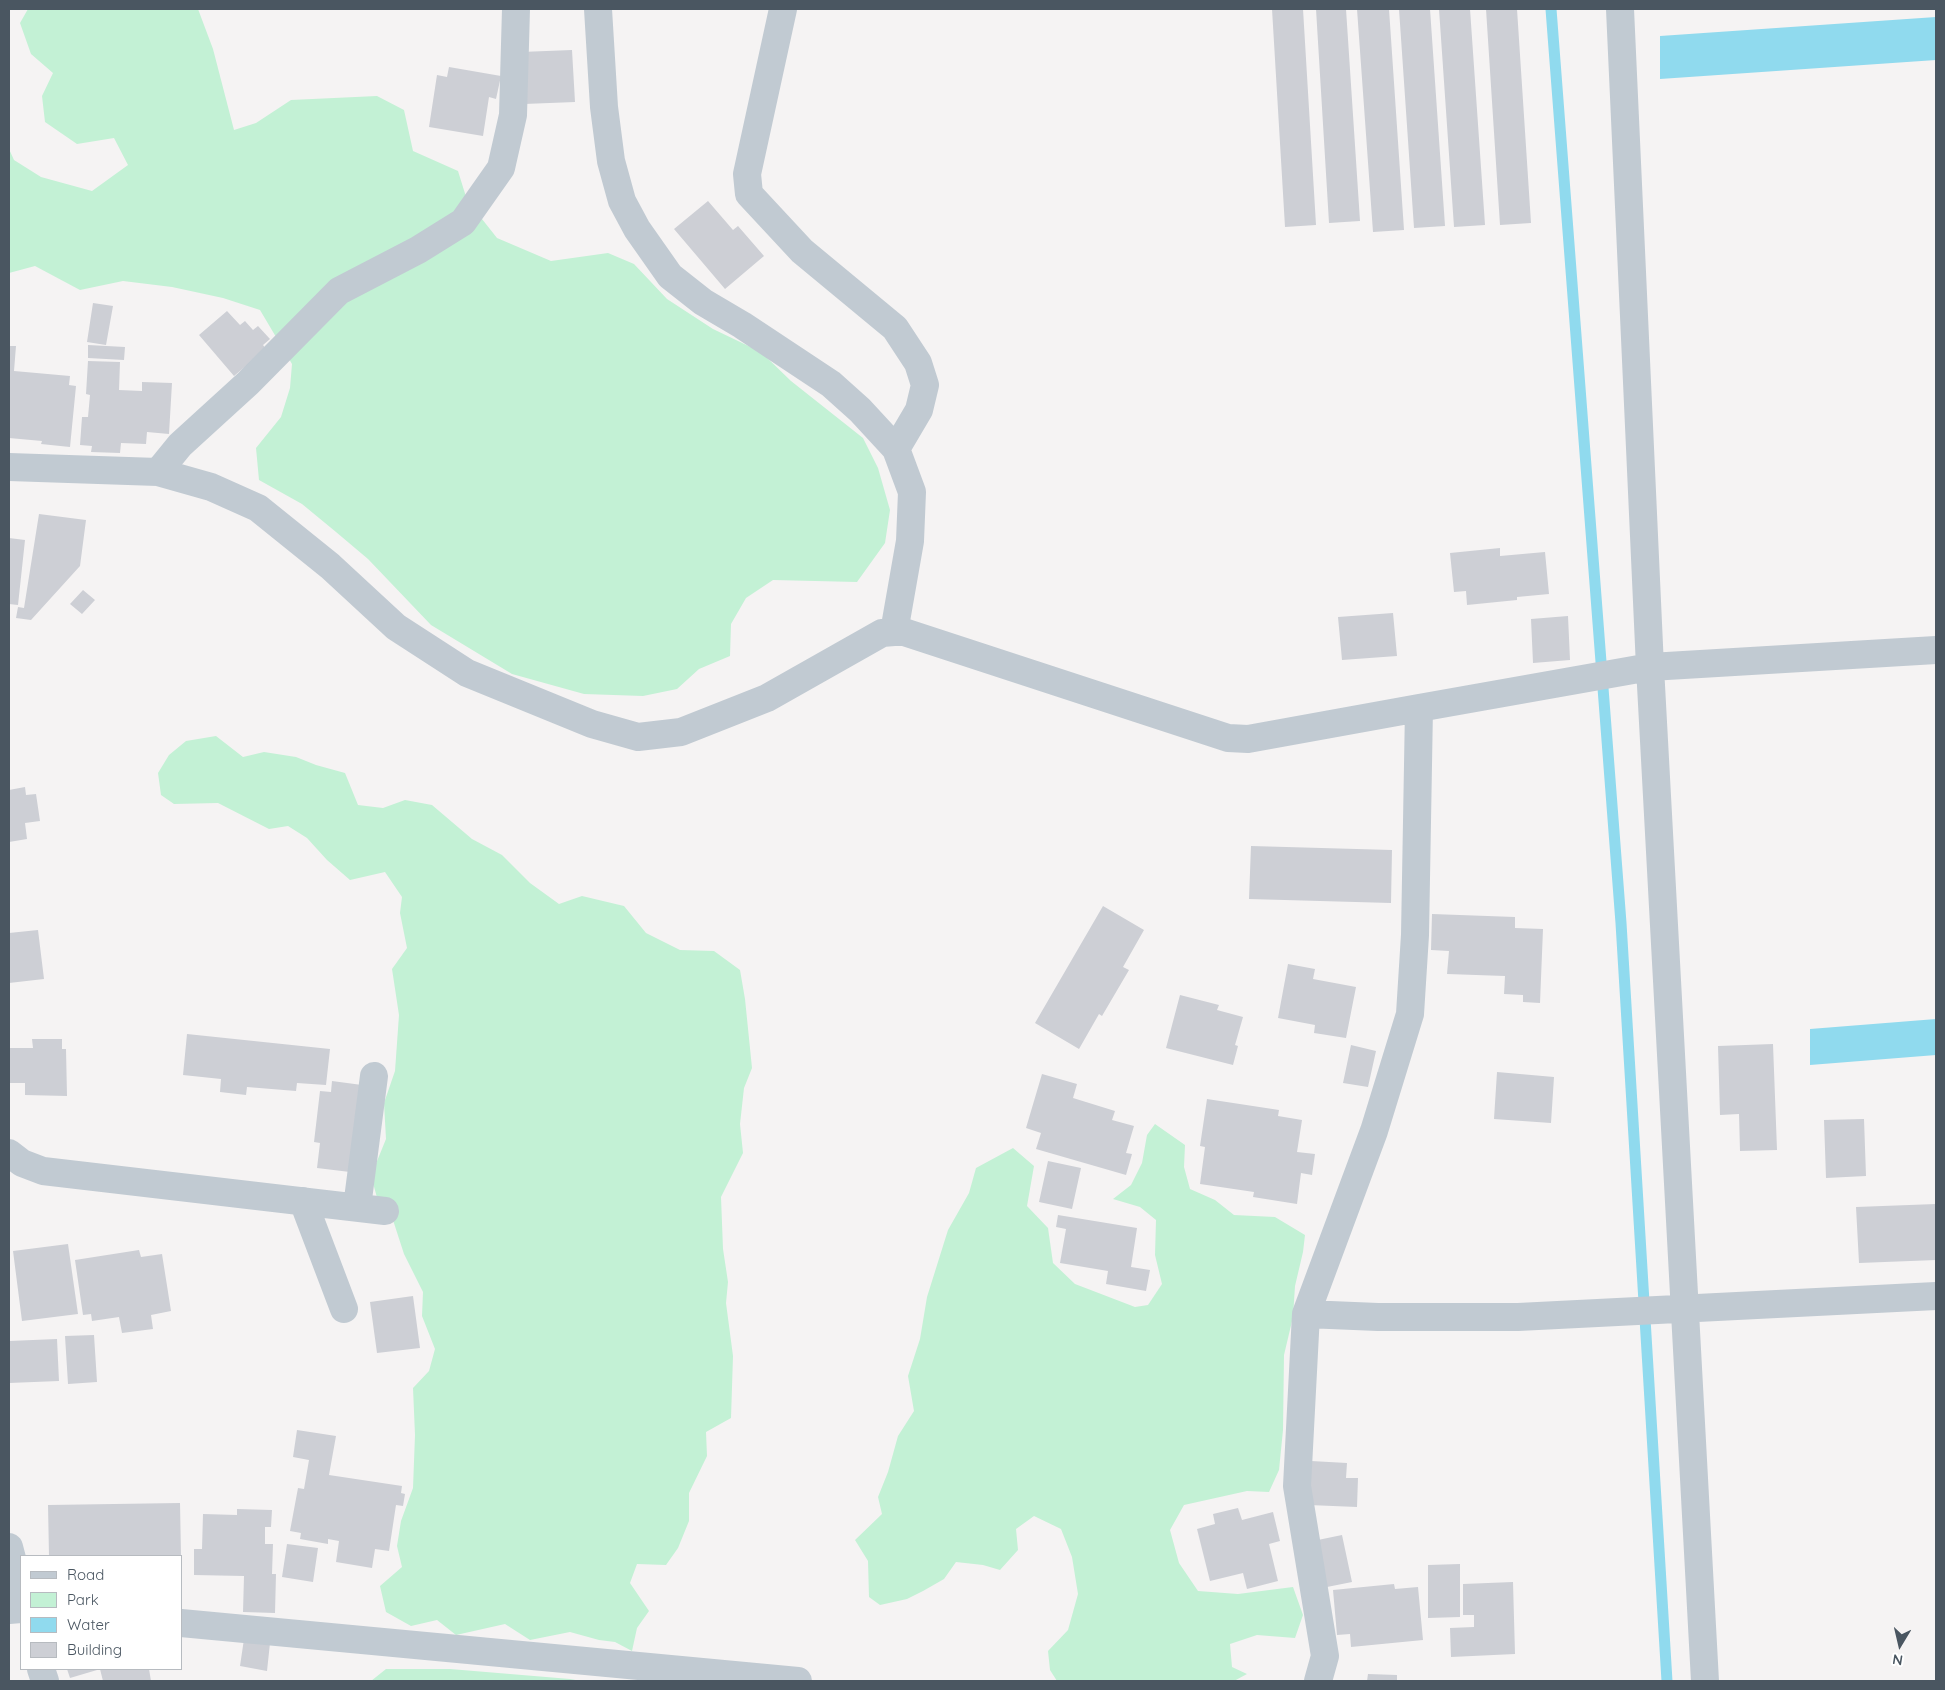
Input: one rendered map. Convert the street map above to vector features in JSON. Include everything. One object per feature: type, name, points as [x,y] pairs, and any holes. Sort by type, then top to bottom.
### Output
[{"type":"street","points":[[158,472],[180,445],[248,382],[339,291],[418,250],[463,222],[501,168],[513,115],[516,9]]},
{"type":"street","points":[[598,9],[604,107],[611,161],[622,201],[637,229],[670,276],[703,302],[742,325],[831,384],[860,410],[896,449],[912,492],[910,541],[894,632]]},
{"type":"street","points":[[783,9],[747,174],[749,194],[802,251],[896,328],[918,363],[925,385],[919,410],[896,449]]},
{"type":"street","points":[[1620,9],[1650,667],[1705,1681]]},
{"type":"street","points":[[9,468],[158,472],[211,487],[258,508],[330,566],[396,627],[467,673],[592,724],[638,737],[682,732],[767,698],[882,633],[894,632],[904,632],[1228,738],[1248,739],[1650,667],[1936,650]]},
{"type":"street","points":[[1318,1681],[1325,1656],[1296,1486],[1306,1314],[1374,1131],[1410,1014],[1415,935],[1419,708]]},
{"type":"street","points":[[356,1208],[374,1076]]},
{"type":"street","points":[[9,1153],[22,1163],[43,1170],[385,1211]]},
{"type":"street","points":[[303,1201],[344,1309]]},
{"type":"street","points":[[1306,1314],[1378,1317],[1518,1317],[1936,1296]]},
{"type":"street","points":[[9,1547],[20,1589]]},
{"type":"street","points":[[182,1623],[798,1681]]},
{"type":"green space","points":[[28,9],[198,9],[213,49],[234,130],[256,123],[291,100],[377,96],[404,110],[413,151],[458,171],[467,200],[497,238],[551,261],[608,253],[634,264],[667,299],[713,329],[761,352],[791,381],[863,438],[878,468],[890,510],[885,543],[857,582],[773,580],[746,598],[731,624],[730,656],[699,669],[677,689],[643,696],[584,694],[512,674],[431,625],[368,559],[336,532],[302,504],[259,480],[256,448],[281,417],[290,388],[292,364],[260,310],[223,298],[172,287],[123,281],[80,290],[35,266],[9,273],[9,149],[14,160],[41,177],[92,191],[128,165],[114,138],[77,144],[45,122],[42,96],[53,73],[31,54],[20,23]]},
{"type":"green space","points":[[216,736],[243,757],[264,752],[296,757],[345,773],[358,805],[383,808],[405,800],[432,805],[472,839],[502,855],[530,883],[559,904],[582,896],[624,906],[646,933],[680,950],[714,951],[740,970],[752,1068],[744,1088],[740,1124],[743,1153],[721,1197],[723,1249],[728,1282],[726,1303],[733,1356],[731,1418],[706,1432],[707,1456],[689,1493],[689,1521],[678,1548],[666,1565],[637,1564],[630,1583],[649,1611],[637,1628],[632,1651],[615,1642],[599,1640],[570,1632],[530,1640],[505,1624],[456,1635],[437,1620],[411,1626],[386,1612],[380,1586],[402,1567],[397,1546],[401,1521],[413,1488],[415,1435],[413,1388],[429,1371],[435,1349],[422,1316],[423,1292],[404,1254],[392,1217],[378,1201],[371,1176],[386,1139],[384,1103],[395,1071],[399,1015],[392,969],[407,948],[400,913],[402,897],[385,872],[350,880],[327,860],[307,838],[288,826],[269,829],[218,803],[174,804],[161,795],[158,773],[169,755],[186,741]]},
{"type":"green space","points":[[1155,1124],[1185,1145],[1184,1167],[1190,1189],[1215,1200],[1234,1215],[1275,1217],[1305,1235],[1295,1286],[1293,1317],[1284,1355],[1283,1430],[1279,1470],[1269,1492],[1247,1491],[1184,1505],[1170,1530],[1179,1563],[1198,1591],[1238,1594],[1293,1587],[1303,1615],[1295,1638],[1257,1635],[1230,1644],[1232,1667],[1247,1674],[1234,1681],[1057,1681],[1050,1670],[1048,1651],[1068,1630],[1078,1594],[1072,1557],[1061,1529],[1034,1516],[1016,1529],[1018,1550],[1000,1570],[983,1565],[956,1562],[944,1579],[923,1591],[907,1599],[880,1605],[869,1597],[868,1561],[855,1540],[882,1514],[878,1497],[888,1472],[898,1436],[914,1411],[908,1376],[920,1339],[927,1297],[948,1230],[969,1193],[976,1168],[1013,1148],[1034,1166],[1027,1206],[1048,1228],[1053,1263],[1075,1284],[1135,1307],[1148,1305],[1162,1284],[1155,1255],[1156,1220],[1140,1207],[1113,1199],[1131,1185],[1142,1163],[1147,1135]]},
{"type":"green space","points":[[386,1669],[450,1669],[581,1681],[371,1681]]},
{"type":"water","points":[[1936,17],[1936,60],[1660,79],[1660,36]]},
{"type":"water","points":[[1936,1019],[1936,1055],[1810,1065],[1810,1029]]},
{"type":"building","points":[[1272,9],[1303,9],[1316,225],[1285,227]]},
{"type":"building","points":[[1316,9],[1346,9],[1360,221],[1329,223]]},
{"type":"building","points":[[1357,9],[1389,9],[1404,230],[1373,232]]},
{"type":"building","points":[[1399,9],[1430,9],[1445,226],[1414,228]]},
{"type":"building","points":[[1439,9],[1470,9],[1485,225],[1454,227]]},
{"type":"building","points":[[1486,9],[1517,9],[1531,223],[1500,225]]},
{"type":"building","points":[[572,50],[575,102],[524,104],[521,52]]},
{"type":"building","points":[[449,67],[501,76],[496,99],[489,97],[483,136],[429,127],[437,75],[447,77]]},
{"type":"building","points":[[708,201],[733,230],[738,226],[764,256],[725,289],[674,229]]},
{"type":"building","points":[[93,303],[113,306],[106,345],[87,342]]},
{"type":"building","points":[[227,311],[240,325],[245,321],[253,330],[258,326],[270,339],[263,345],[266,349],[234,376],[199,335]]},
{"type":"building","points":[[88,345],[125,347],[124,360],[88,358]]},
{"type":"building","points":[[9,346],[16,346],[14,371],[70,376],[69,385],[76,386],[70,447],[41,444],[42,441],[9,438]]},
{"type":"building","points":[[88,361],[120,362],[119,390],[142,391],[142,382],[172,383],[169,434],[147,432],[146,444],[121,443],[120,453],[91,452],[92,446],[80,445],[82,417],[88,417],[90,395],[86,394]]},
{"type":"building","points":[[39,514],[86,520],[80,566],[31,620],[16,618],[18,607],[24,608]]},
{"type":"building","points":[[9,538],[25,540],[18,605],[9,604]]},
{"type":"building","points":[[1500,548],[1500,556],[1545,552],[1549,594],[1517,597],[1517,600],[1467,605],[1466,591],[1454,592],[1450,553]]},
{"type":"building","points":[[83,590],[95,600],[82,614],[70,604]]},
{"type":"building","points":[[1393,613],[1397,656],[1342,660],[1338,617]]},
{"type":"building","points":[[1568,616],[1570,660],[1533,663],[1531,619]]},
{"type":"building","points":[[25,787],[26,795],[36,794],[40,821],[25,823],[27,839],[9,842],[9,790]]},
{"type":"building","points":[[1251,846],[1392,850],[1391,903],[1249,899]]},
{"type":"building","points":[[1103,906],[1144,930],[1123,967],[1129,970],[1102,1016],[1099,1014],[1079,1049],[1035,1023]]},
{"type":"building","points":[[1432,914],[1515,917],[1515,928],[1543,929],[1540,1003],[1523,1002],[1523,995],[1504,994],[1505,976],[1447,974],[1449,951],[1431,950]]},
{"type":"building","points":[[38,930],[44,979],[9,983],[9,933]]},
{"type":"building","points":[[1288,964],[1315,969],[1313,979],[1356,987],[1346,1038],[1314,1033],[1315,1025],[1278,1018]]},
{"type":"building","points":[[1180,995],[1219,1005],[1217,1010],[1243,1017],[1235,1045],[1238,1046],[1233,1065],[1166,1048]]},
{"type":"building","points":[[187,1034],[330,1049],[326,1085],[297,1083],[296,1091],[247,1087],[246,1095],[220,1092],[221,1079],[183,1075]]},
{"type":"building","points":[[32,1039],[62,1039],[62,1049],[66,1049],[67,1096],[25,1095],[25,1083],[9,1083],[9,1048],[33,1048]]},
{"type":"building","points":[[1773,1044],[1777,1150],[1740,1151],[1739,1114],[1720,1115],[1718,1046]]},
{"type":"building","points":[[1351,1045],[1376,1051],[1368,1087],[1343,1083]]},
{"type":"building","points":[[1497,1072],[1554,1077],[1551,1123],[1494,1119]]},
{"type":"building","points":[[1042,1074],[1077,1084],[1073,1098],[1115,1111],[1112,1120],[1134,1126],[1126,1153],[1132,1154],[1126,1175],[1036,1149],[1041,1133],[1026,1128]]},
{"type":"building","points":[[332,1081],[362,1085],[350,1172],[317,1168],[320,1143],[314,1142],[320,1091],[331,1092]]},
{"type":"building","points":[[1207,1099],[1279,1110],[1278,1116],[1302,1120],[1297,1152],[1315,1154],[1312,1175],[1301,1173],[1297,1204],[1253,1197],[1254,1192],[1200,1184],[1205,1147],[1200,1146]]},
{"type":"building","points":[[1864,1119],[1866,1176],[1826,1178],[1824,1120]]},
{"type":"building","points":[[1048,1161],[1081,1168],[1072,1209],[1039,1202]]},
{"type":"building","points":[[1936,1204],[1936,1260],[1859,1263],[1856,1207]]},
{"type":"building","points":[[1058,1215],[1137,1228],[1131,1267],[1150,1270],[1146,1291],[1106,1284],[1108,1271],[1060,1263],[1066,1229],[1056,1227]]},
{"type":"building","points":[[68,1244],[78,1314],[22,1321],[13,1251]]},
{"type":"building","points":[[139,1250],[141,1257],[162,1254],[171,1311],[151,1315],[153,1329],[122,1333],[119,1317],[92,1321],[91,1314],[83,1315],[75,1260]]},
{"type":"building","points":[[413,1296],[420,1348],[377,1353],[370,1302]]},
{"type":"building","points":[[94,1335],[97,1382],[68,1384],[65,1336]]},
{"type":"building","points":[[57,1339],[59,1381],[9,1383],[9,1341]]},
{"type":"building","points":[[297,1430],[336,1436],[329,1475],[402,1486],[401,1493],[405,1494],[403,1506],[396,1505],[389,1551],[375,1549],[372,1568],[336,1562],[339,1541],[328,1539],[328,1544],[300,1539],[301,1533],[290,1531],[298,1488],[304,1489],[309,1460],[293,1457]]},
{"type":"building","points":[[1311,1461],[1347,1463],[1346,1478],[1358,1478],[1357,1507],[1309,1505]]},
{"type":"building","points":[[180,1503],[181,1555],[49,1555],[48,1505]]},
{"type":"building","points":[[1238,1508],[1242,1520],[1273,1512],[1280,1541],[1269,1544],[1278,1581],[1247,1589],[1243,1573],[1210,1581],[1197,1529],[1215,1524],[1213,1514]]},
{"type":"building","points":[[237,1509],[272,1510],[271,1527],[265,1527],[265,1544],[273,1544],[272,1574],[276,1574],[275,1613],[243,1612],[244,1576],[194,1575],[194,1549],[202,1549],[203,1514],[237,1515]]},
{"type":"building","points":[[1342,1535],[1352,1582],[1322,1588],[1313,1541]]},
{"type":"building","points":[[287,1544],[318,1548],[313,1582],[282,1577]]},
{"type":"building","points":[[1460,1564],[1460,1617],[1428,1618],[1428,1565]]},
{"type":"building","points":[[1513,1582],[1515,1654],[1451,1657],[1450,1628],[1474,1627],[1474,1615],[1463,1615],[1463,1584]]},
{"type":"building","points":[[1394,1584],[1395,1589],[1418,1587],[1423,1640],[1351,1647],[1350,1634],[1337,1635],[1333,1590]]},
{"type":"building","points":[[244,1639],[270,1643],[267,1671],[240,1666]]},
{"type":"building","points":[[67,1670],[97,1670],[70,1678]]},
{"type":"building","points":[[100,1670],[149,1670],[151,1681],[103,1681]]},
{"type":"building","points":[[1368,1674],[1397,1675],[1397,1681],[1367,1681]]},
{"type":"waterway","points":[[1551,9],[1621,923],[1667,1681]]}]
